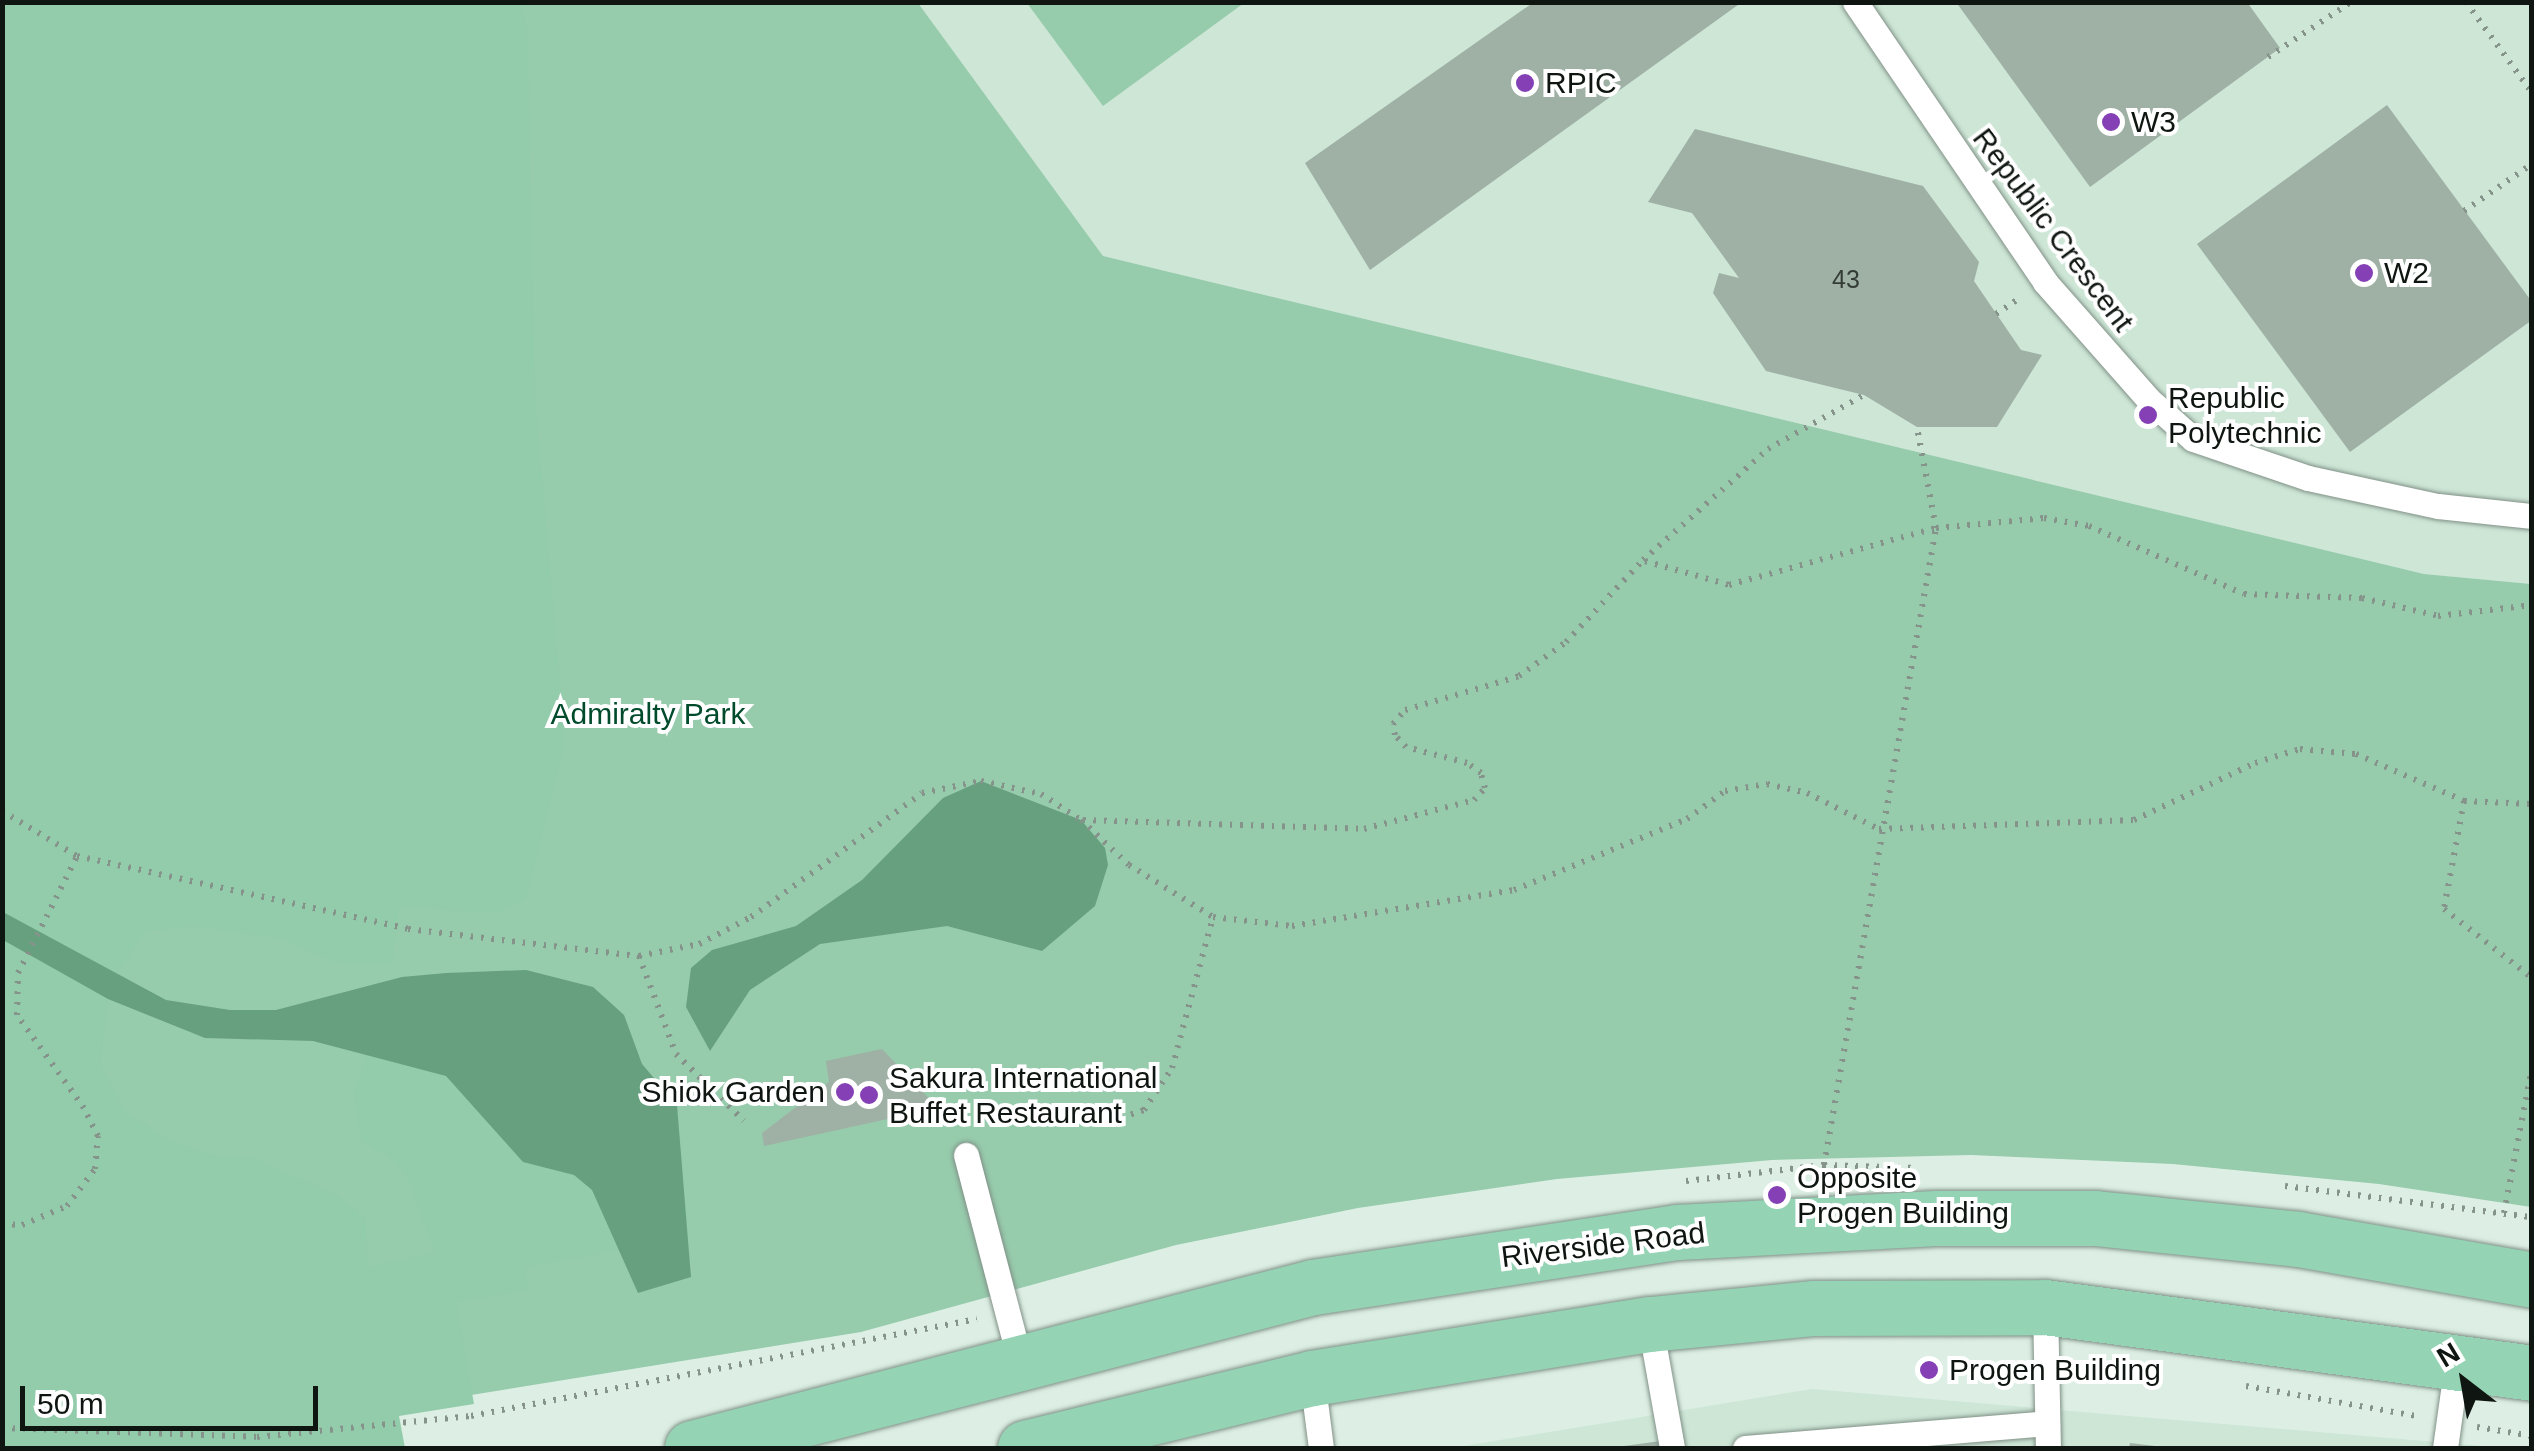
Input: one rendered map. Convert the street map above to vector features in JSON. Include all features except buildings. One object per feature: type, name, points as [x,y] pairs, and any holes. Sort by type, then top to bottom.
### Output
[{"type":"main road","name":"Riverside Road","points":[[692,1448],[1313,1287],[1718,1230],[1936,1218],[2095,1218],[2298,1238],[2532,1280]]},
{"type":"main road","points":[[1029,1448],[1312,1378],[1650,1324],[1814,1308],[2046,1306],[2532,1373]]},
{"type":"lane","name":"Republic Crescent","points":[[1855,2],[2045,282],[2110,360],[2193,439],[2308,478],[2438,506],[2532,516]]},
{"type":"lane","points":[[966,1155],[1020,1365]]},
{"type":"lane","points":[[1745,1448],[2048,1436],[2046,1306]]},
{"type":"lane","points":[[1650,1324],[1672,1448]]},
{"type":"lane","points":[[2445,1448],[2458,1362]]},
{"type":"lane","points":[[1312,1378],[1321,1448]]},
{"type":"path","points":[[2268,57],[2351,2]]},
{"type":"path","points":[[2466,2],[2532,93]]},
{"type":"path","points":[[2464,212],[2532,164]]},
{"type":"path","points":[[1081,820],[1364,828],[1474,800],[1485,788],[1480,773],[1467,763],[1406,747],[1393,724],[1420,704],[1519,676],[1566,642],[1644,560],[1768,449],[1864,395]]},
{"type":"path","points":[[1824,1165],[1879,830],[1936,528],[1917,427]]},
{"type":"path","points":[[1644,560],[1729,585],[1936,528],[2044,518],[2090,526],[2244,594],[2362,598],[2438,616],[2532,605]]},
{"type":"path","points":[[2,811],[78,856],[408,929],[639,956],[700,944],[750,917],[922,793],[981,781],[1041,794],[1081,820],[1129,864],[1213,917],[1292,926],[1514,890],[1687,819],[1724,790],[1767,784],[1807,793],[1879,830],[2134,820],[2255,762],[2300,748],[2356,754],[2464,800],[2532,804]]},
{"type":"path","points":[[2464,800],[2444,909],[2532,978]]},
{"type":"path","points":[[2,1224],[22,1225],[66,1206],[95,1170],[98,1136],[16,1015],[18,974],[78,856]]},
{"type":"path","points":[[1111,1122],[1144,1110],[1172,1068],[1213,917]]},
{"type":"path","points":[[639,956],[676,1054],[744,1121]]},
{"type":"path","points":[[2504,1213],[2532,1068]]},
{"type":"path","points":[[2,1428],[257,1436],[471,1416],[937,1327]]},
{"type":"path","points":[[2238,1384],[2532,1436]]},
{"type":"shaded area","points":[[3,3],[520,3],[527,28],[535,398],[565,742],[526,900],[498,913],[399,907],[392,965],[335,962],[277,938],[195,926],[145,931],[116,975],[3,912]]},
{"type":"shaded area","name":"Republic Polytechnic","points":[[918,3],[2531,3],[2531,584],[2424,574],[1103,256]]},
{"type":"shaded area","points":[[981,781],[1081,820],[1105,848],[1108,865],[1095,906],[1042,951],[947,926],[820,944],[750,990],[710,1051],[686,1007],[691,968],[712,950],[796,926],[862,880],[943,798]]},
{"type":"shaded area","points":[[3,912],[166,1000],[230,1010],[276,1010],[402,977],[446,973],[526,970],[593,987],[624,1015],[642,1064],[677,1105],[691,1277],[638,1293],[592,1190],[574,1175],[523,1162],[446,1076],[313,1041],[205,1038],[108,999],[3,940]]},
{"type":"shaded area","points":[[2,940],[108,999],[100,1065],[125,1111],[161,1136],[207,1154],[256,1159],[336,1195],[365,1217],[368,1267],[435,1253],[409,1180],[396,1162],[361,1140],[354,1094],[366,1055],[446,1076],[523,1162],[574,1175],[592,1190],[621,1250],[525,1267],[528,1290],[456,1302],[474,1404],[399,1416],[405,1448],[3,1448]]},
{"type":"shaded area","points":[[1812,1389],[2506,1448],[1452,1448]]},
{"type":"green space","name":"Admiralty Park","points":[[2,3],[918,3],[1103,256],[2424,574],[2531,584],[2531,1207],[2379,1184],[2173,1164],[1971,1155],[1772,1160],[1557,1179],[1358,1208],[1176,1245],[861,1332],[397,1407],[3,1413]]},
{"type":"green space","points":[[1027,3],[1244,3],[1103,106]]},
{"type":"place","name":"RPIC","points":[[1525,83]]},
{"type":"place","name":"W3","points":[[2111,122]]},
{"type":"place","name":"W2","points":[[2364,273]]},
{"type":"place","name":"Republic Polytechnic","points":[[2148,415]]},
{"type":"place","name":"Shiok Garden","points":[[845,1092]]},
{"type":"place","name":"Sakura International Buffet Restaurant","points":[[869,1095]]},
{"type":"place","name":"Opposite Progen Building","points":[[1777,1195]]},
{"type":"place","name":"Progen Building","points":[[1929,1370]]}]
